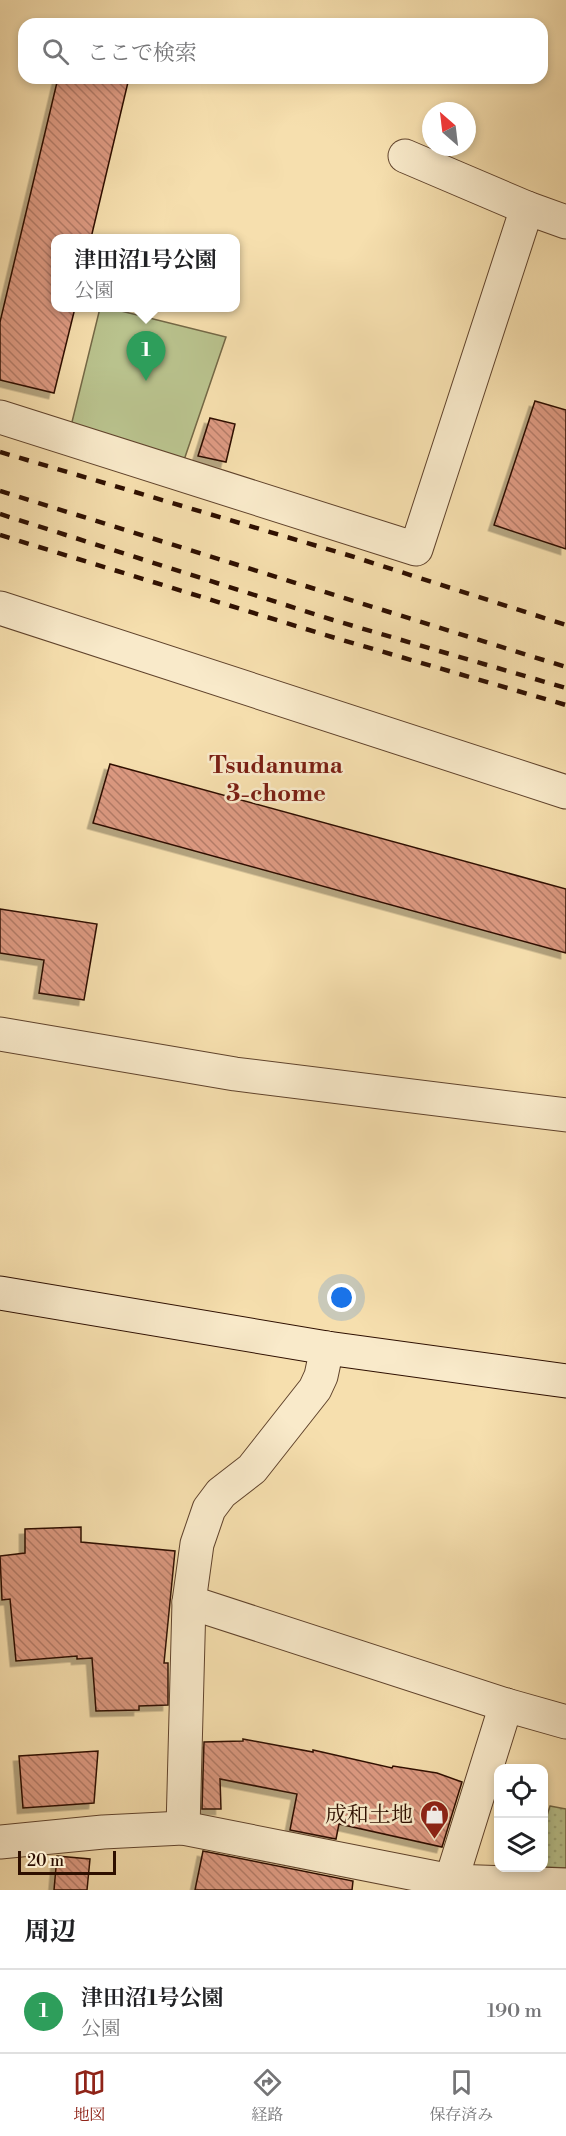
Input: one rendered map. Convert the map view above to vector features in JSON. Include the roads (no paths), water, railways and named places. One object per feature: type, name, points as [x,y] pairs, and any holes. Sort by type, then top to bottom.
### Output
[{"type":"street","points":[[405,156],[527,208],[566,222]]},
{"type":"street","points":[[0,417],[416,549],[527,208]]},
{"type":"street","points":[[0,608],[566,792]]},
{"type":"street","points":[[0,1034],[235,1074],[566,1115]]},
{"type":"street","points":[[0,1293],[327,1348],[566,1381]]},
{"type":"street","points":[[183,1828],[189,1602],[197,1544],[209,1509],[221,1493],[252,1469],[315,1389],[321,1376],[327,1348]]},
{"type":"street","points":[[189,1602],[506,1705],[566,1722]]},
{"type":"street","points":[[451,1881],[506,1705]]},
{"type":"street","points":[[0,1842],[103,1832],[183,1828],[451,1881],[566,1885]]},
{"type":"railway","points":[[0,452],[351,556],[566,625]]},
{"type":"railway","points":[[0,491],[566,667]]},
{"type":"railway","points":[[0,514],[333,620],[566,688]]},
{"type":"railway","points":[[0,535],[332,637],[566,705]]},
{"type":"place","name":"津田沼1号公園","points":[[146,381]]},
{"type":"place","name":"成和土地","points":[[434,1840]]},
{"type":"district","name":"Tsudanuma 3-chome","points":[[276,779]]}]
